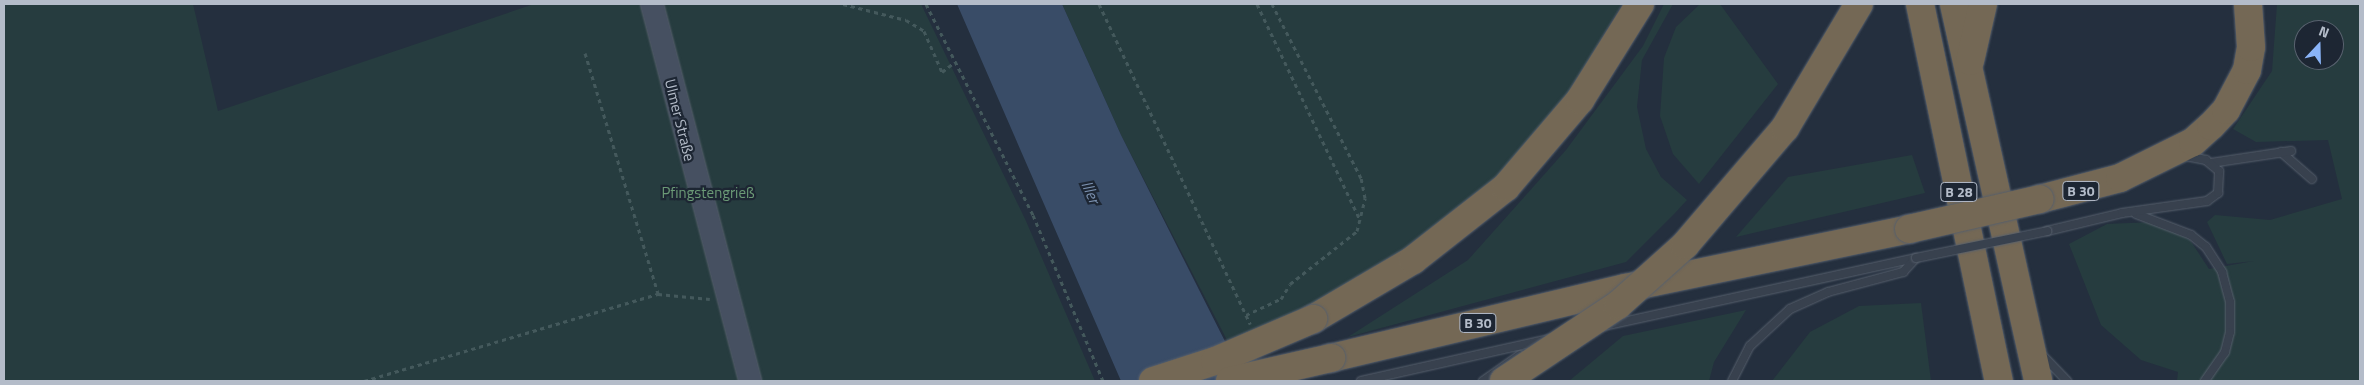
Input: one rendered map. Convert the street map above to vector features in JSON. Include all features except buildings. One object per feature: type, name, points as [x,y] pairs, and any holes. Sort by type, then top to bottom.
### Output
[{"type":"highway","points":[[1153,381],[1215,361],[1313,319],[1413,260],[1506,187],[1580,100],[1640,4]]},
{"type":"highway","points":[[1504,381],[1590,326],[1685,245],[1786,128],[1859,4]]},
{"type":"highway","name":"B 28","points":[[1920,4],[1999,381]]},
{"type":"highway","name":"B 28","points":[[1954,4],[2038,381]]},
{"type":"highway","points":[[1968,70],[1983,4]]},
{"type":"highway","points":[[2169,155],[2211,126],[2236,94],[2251,47],[2248,4]]},
{"type":"highway","name":"B 30","points":[[1230,381],[1626,288],[1910,229],[2040,199],[2120,178],[2169,155]]},
{"type":"main road","name":"Ulmer Straße","points":[[652,4],[726,297],[750,381]]},
{"type":"lane","points":[[2169,155],[2211,163],[2291,151]]},
{"type":"lane","points":[[2281,152],[2312,179]]},
{"type":"lane","points":[[2122,213],[2207,201],[2218,193],[2221,179],[2211,163]]},
{"type":"lane","points":[[2122,213],[2149,216],[2176,225],[2206,247],[2219,266],[2231,319],[2225,352],[2205,381]]},
{"type":"lane","name":"B 30","points":[[1361,381],[2122,213]]},
{"type":"lane","points":[[1732,381],[1750,346],[1790,309],[1828,292],[1903,272],[1916,258]]},
{"type":"lane","points":[[1483,381],[1511,360],[1565,335]]},
{"type":"lane","points":[[2028,338],[2068,381]]},
{"type":"path","points":[[844,4],[906,20],[924,31],[942,72],[955,62]]},
{"type":"path","points":[[926,4],[1033,215],[1102,381]]},
{"type":"path","points":[[1099,4],[1246,315],[1281,299],[1290,284],[1357,231],[1365,198],[1361,178],[1272,4]]},
{"type":"path","points":[[1257,4],[1360,220]]},
{"type":"path","points":[[585,53],[658,294]]},
{"type":"path","points":[[364,381],[658,294],[726,297]]},
{"type":"green space","name":"Pfingstengrieß","points":[[4,4],[193,4],[218,111],[534,4],[921,4],[1026,221],[1095,381],[4,381]]},
{"type":"green space","points":[[1062,4],[1622,4],[1563,103],[1485,190],[1393,261],[1323,303],[1228,342],[1121,135]]},
{"type":"green space","points":[[1664,4],[1673,4],[1642,60],[1637,107],[1646,149],[1661,177],[1687,200],[1675,213],[1626,262],[1348,337],[1468,260],[1566,150],[1643,46]]},
{"type":"green space","points":[[1700,4],[1720,4],[1778,84],[1699,184],[1673,154],[1660,116],[1664,58],[1676,27]]},
{"type":"green space","points":[[2277,4],[2360,4],[2360,381],[2177,381],[2178,372],[2141,360],[2101,325],[2069,244],[2107,224],[2154,222],[2190,240],[2209,269],[2254,261],[2227,264],[2207,222],[2215,215],[2270,220],[2342,199],[2328,140],[2256,142],[2233,129],[2272,71]]},
{"type":"green space","points":[[1912,155],[1925,193],[1736,237],[1788,177]]},
{"type":"green space","points":[[1921,303],[1931,381],[1772,381],[1810,332],[1859,306]]},
{"type":"green space","points":[[1746,310],[1714,362],[1709,381],[1569,381],[1623,336]]},
{"type":"water","name":"Iller","points":[[957,4],[1062,4],[1121,135],[1245,381],[1121,381]]}]
